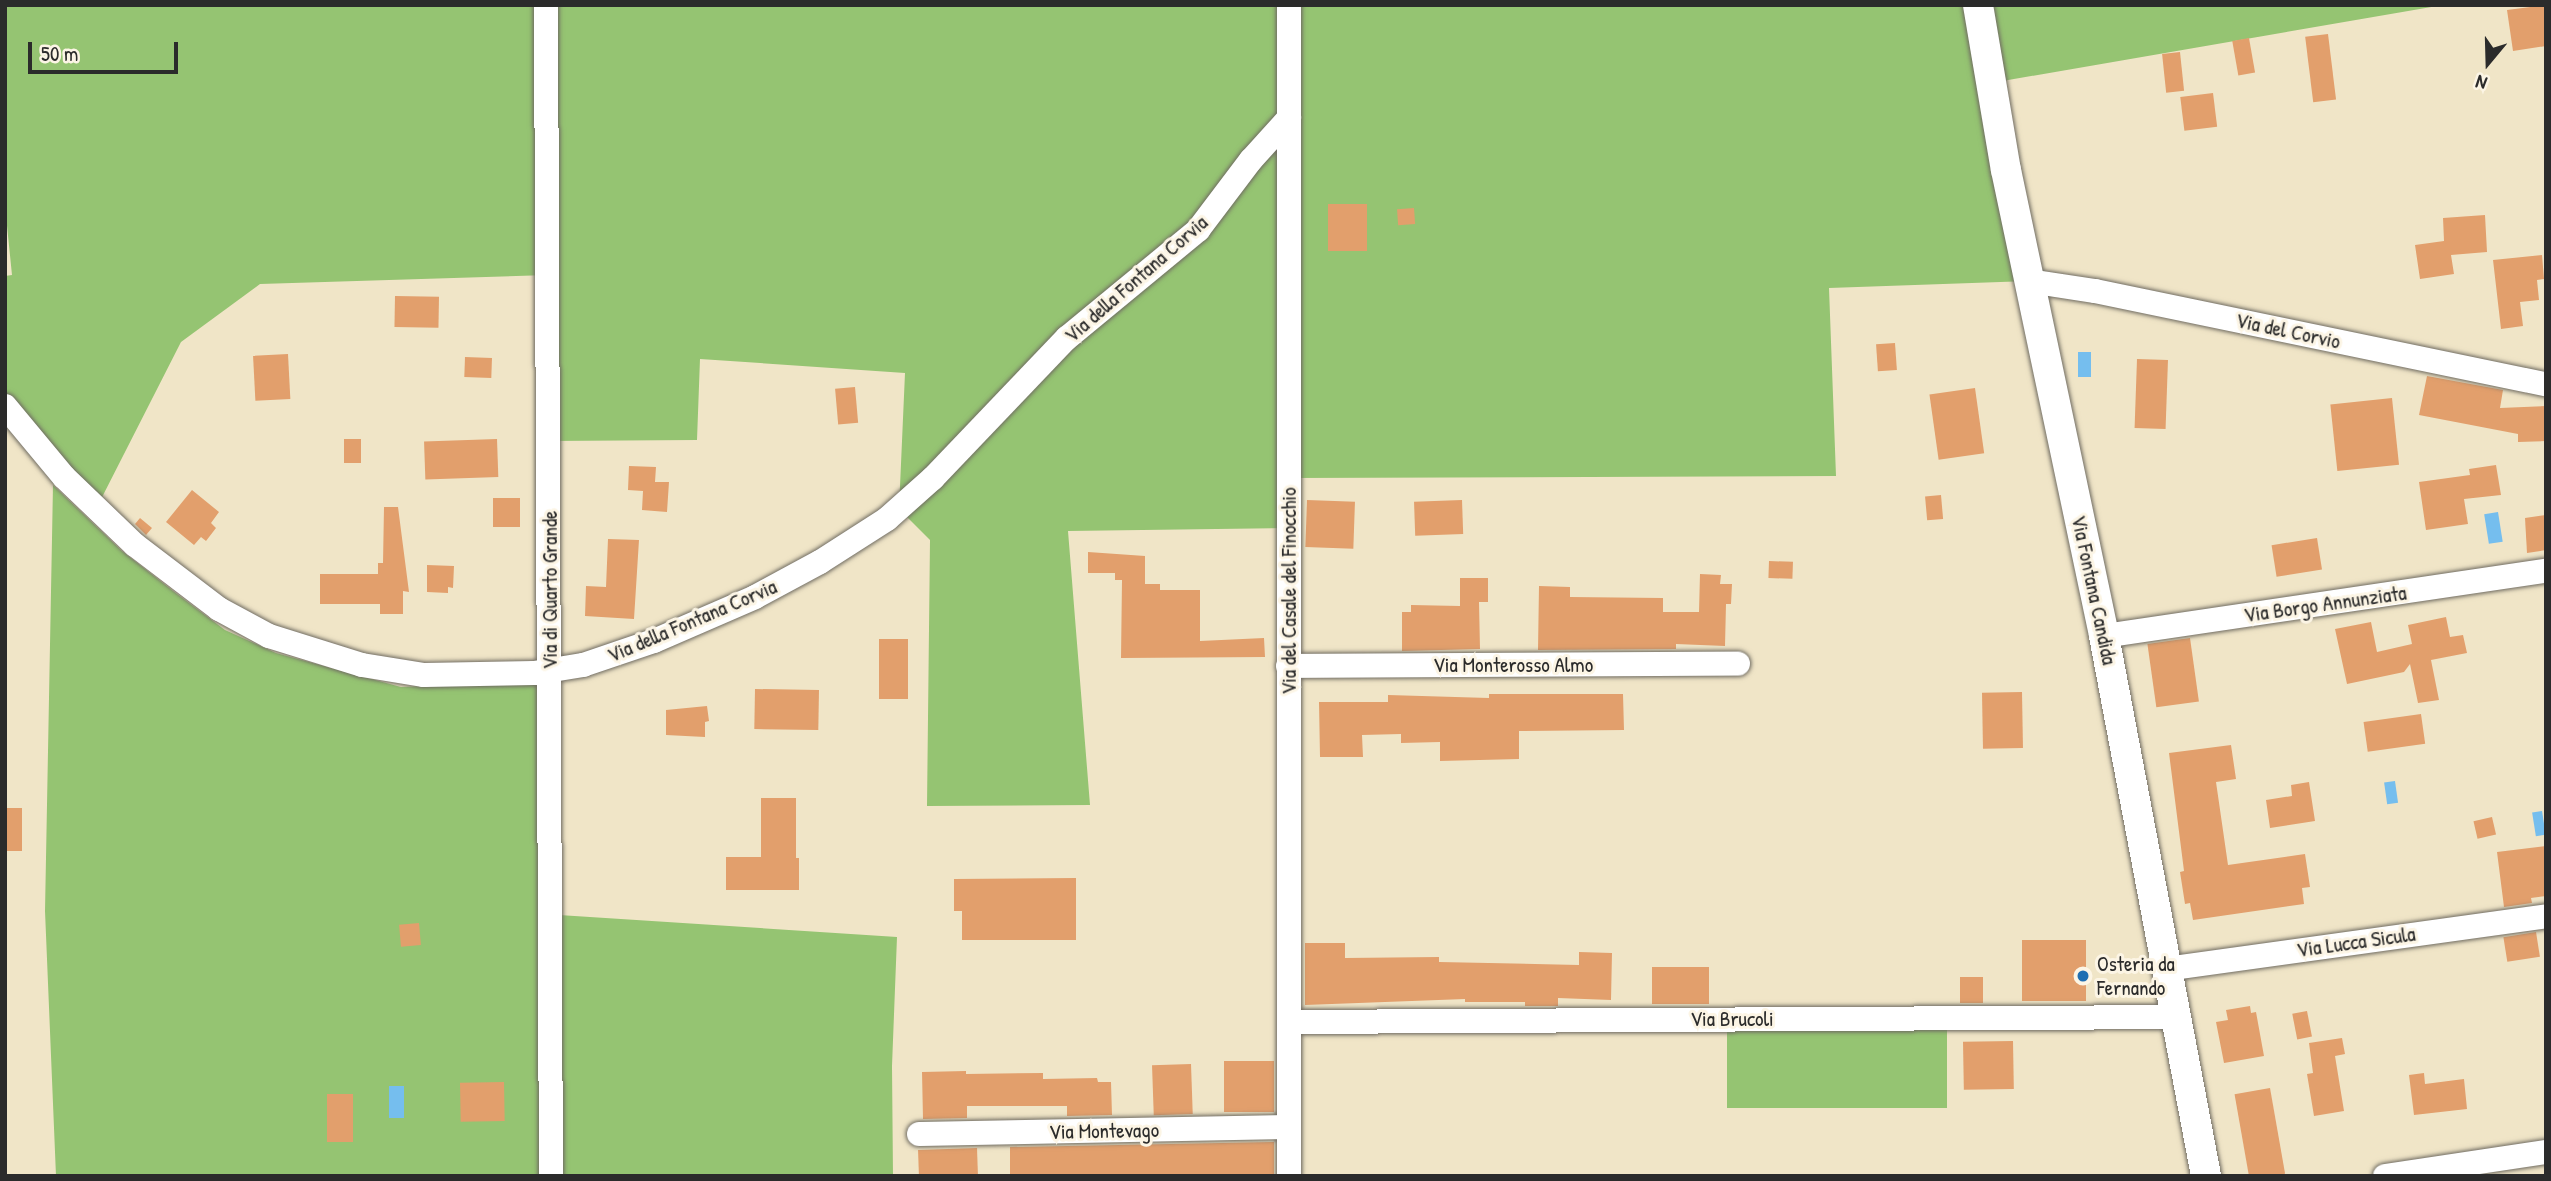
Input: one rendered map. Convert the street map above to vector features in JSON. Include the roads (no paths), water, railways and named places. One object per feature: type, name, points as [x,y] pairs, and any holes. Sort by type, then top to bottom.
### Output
[{"type":"main road","name":"Via Fontana Candida","points":[[1978,5],[2004,160],[2105,636],[2206,1176]]},
{"type":"street","name":"Via di Quarto Grande","points":[[545,5],[551,671],[551,1176]]},
{"type":"street","name":"Via del Casale del Finocchio","points":[[1289,5],[1289,1176]]},
{"type":"street","name":"Via della Fontana Corvia","points":[[5,406],[59,472],[135,545],[206,600],[259,632],[318,653],[408,673],[470,676],[551,671],[611,657],[722,612],[812,567],[881,524],[925,487],[1067,338],[1198,230],[1251,160],[1289,118]]},
{"type":"street","name":"Via del Corvio","points":[[2029,281],[2095,291],[2546,384]]},
{"type":"street","name":"Via Borgo Annunziata","points":[[2105,636],[2546,571]]},
{"type":"street","name":"Via Monterosso Almo","points":[[1288,666],[1738,664]]},
{"type":"street","name":"Via Lucca Sicula","points":[[2166,969],[2546,916]]},
{"type":"street","name":"Via Brucoli","points":[[1289,1022],[2175,1017]]},
{"type":"street","name":"Via Montevago","points":[[919,1134],[1289,1127]]},
{"type":"street","points":[[2385,1176],[2546,1152]]},
{"type":"water","points":[[2078,352],[2091,352],[2091,377],[2078,377]]},
{"type":"water","points":[[2498,512],[2503,542],[2489,544],[2484,514]]},
{"type":"water","points":[[2395,781],[2398,803],[2387,804],[2384,783]]},
{"type":"water","points":[[2542,811],[2546,835],[2536,836],[2532,813]]},
{"type":"water","points":[[389,1086],[404,1086],[404,1118],[389,1118]]},
{"type":"place","name":"Osteria da Fernando","points":[[2083,976]]}]
